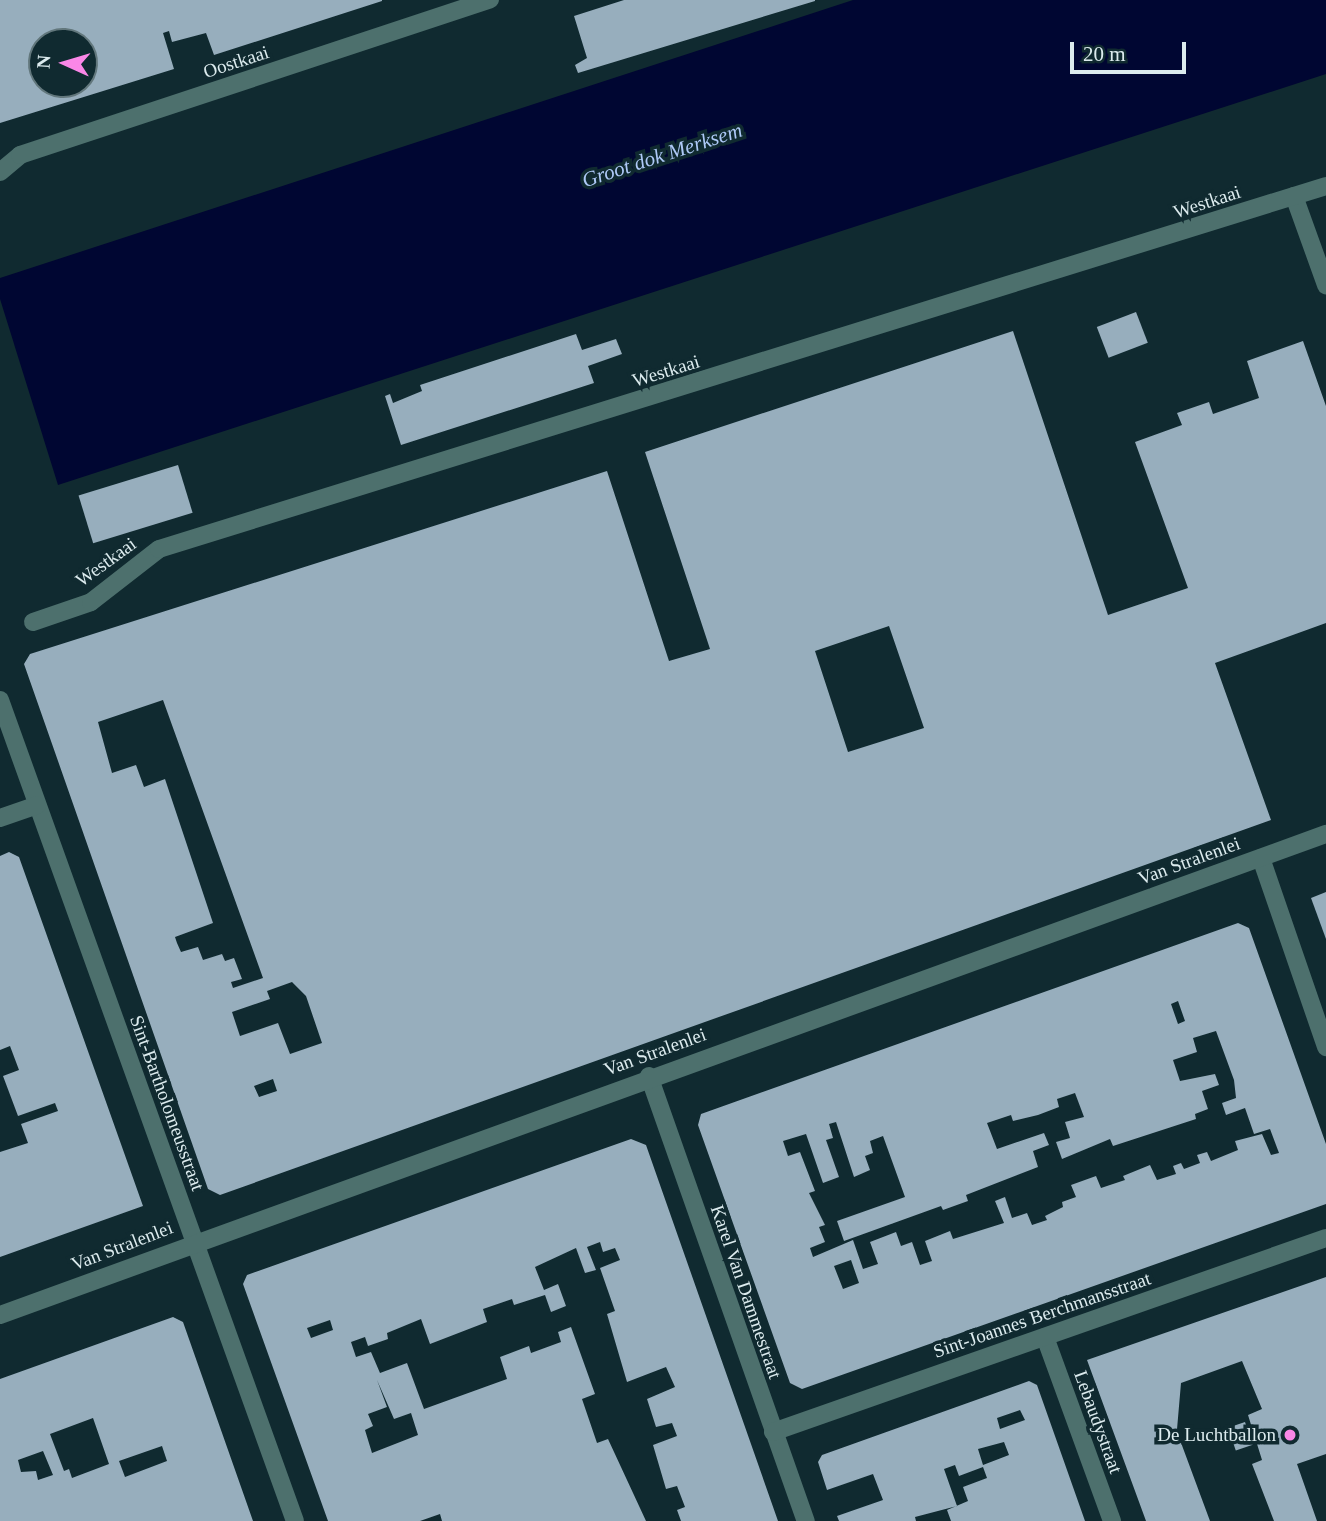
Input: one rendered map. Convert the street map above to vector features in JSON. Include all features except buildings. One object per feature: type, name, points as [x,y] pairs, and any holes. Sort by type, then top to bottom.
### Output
[{"type":"street","name":"Oostkaai","points":[[0,172],[20,155],[490,0]]},
{"type":"street","name":"Westkaai","points":[[33,622],[91,603],[159,549],[1326,186]]},
{"type":"street","points":[[1294,196],[1326,285]]},
{"type":"street","name":"Sint-Bartholomeusstraat","points":[[0,700],[295,1521]]},
{"type":"street","points":[[0,818],[37,805]]},
{"type":"street","name":"Van Stralenlei","points":[[0,1315],[649,1076],[1326,834]]},
{"type":"street","points":[[1261,858],[1326,1047]]},
{"type":"street","name":"Karel Van Dammestraat","points":[[649,1076],[806,1521]]},
{"type":"street","name":"Sint-Joannes Berchmansstraat","points":[[773,1432],[1326,1238]]},
{"type":"street","name":"Lebaudystraat","points":[[1045,1336],[1112,1521]]},
{"type":"water","name":"Groot dok Merksem","points":[[853,0],[1326,0],[1326,74],[58,485],[0,299],[0,278]]},
{"type":"place","name":"De Luchtballon","points":[[1290,1435]]}]
